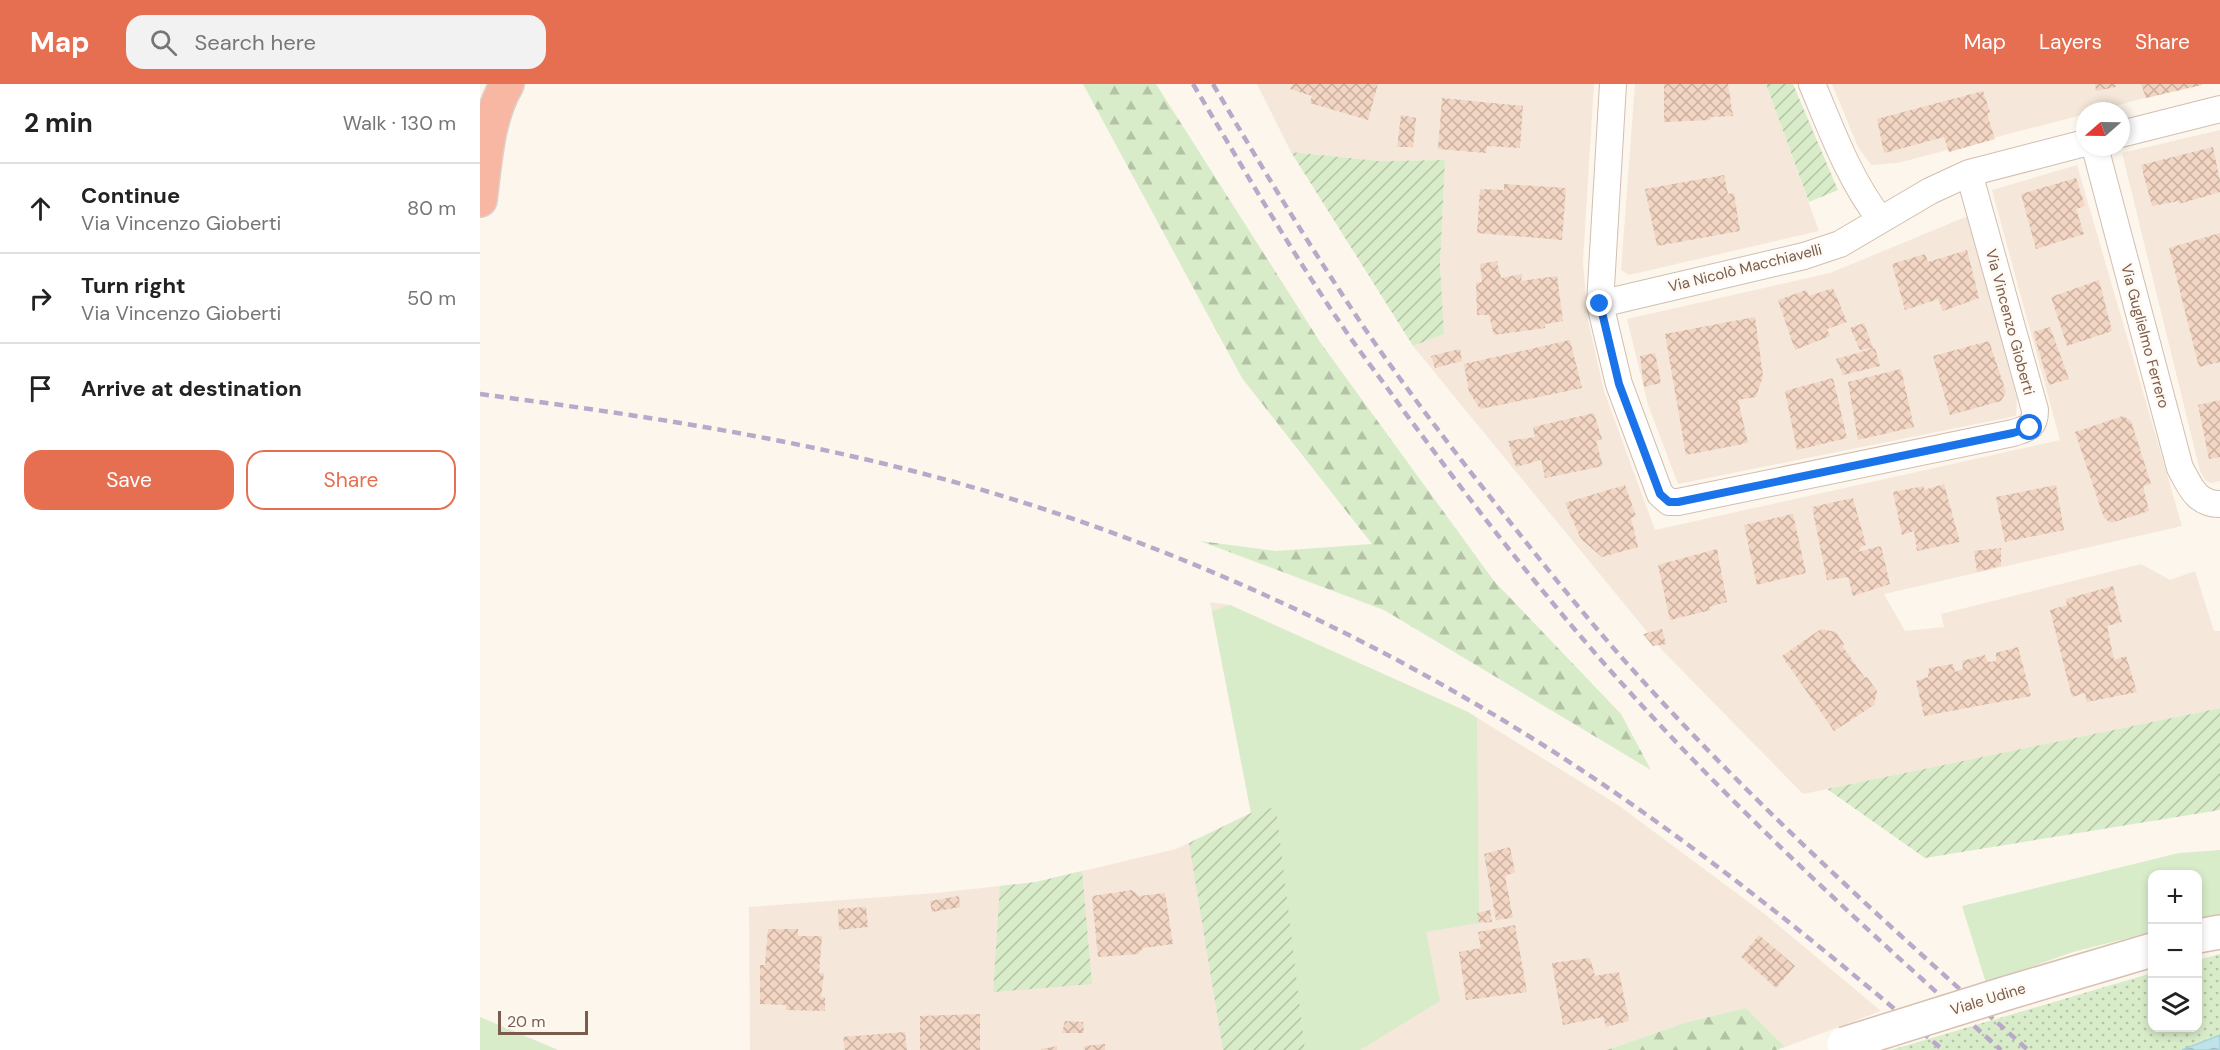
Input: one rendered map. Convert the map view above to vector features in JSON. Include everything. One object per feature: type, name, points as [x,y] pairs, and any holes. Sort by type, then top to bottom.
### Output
[{"type":"highway","points":[[480,200],[486,152],[498,99],[507,84]]},
{"type":"main road","points":[[2202,935],[2220,932]]},
{"type":"main road","name":"Viale Udine","points":[[1835,1047],[2148,951]]},
{"type":"street","name":"Via Vincenzo Gioberti","points":[[1613,84],[1600,304],[1619,384],[1660,494],[1669,502],[1678,502],[2030,428],[2035,420],[2035,410],[1969,173]]},
{"type":"street","points":[[1812,84],[1864,200],[1880,219]]},
{"type":"street","points":[[2130,132],[2220,109]]},
{"type":"street","name":"Via Nicolò Macchiavelli","points":[[1600,304],[1804,256],[1840,244],[1930,191],[1969,173],[2076,145]]},
{"type":"street","name":"Via Guglielmo Ferrero","points":[[2097,156],[2180,468],[2193,491],[2205,502],[2220,504]]},
{"type":"shaded area","points":[[1257,84],[1594,84],[1583,262],[1588,320],[1604,391],[1655,530],[2060,440],[1992,190],[2077,165],[2182,526],[1884,594],[1905,631],[1944,627],[1941,614],[2141,564],[2170,580],[2195,571],[2214,631],[2220,631],[2220,708],[1803,794],[1662,650],[1413,346],[1444,334],[1440,265],[1445,160],[1379,161],[1291,152]]},
{"type":"shaded area","points":[[1635,84],[1766,84],[1819,231],[1629,275],[1621,270]]},
{"type":"shaded area","points":[[1832,84],[2198,84],[2130,102],[2076,102],[2076,116],[1898,163],[1871,165],[1858,147]]},
{"type":"shaded area","points":[[2220,130],[2220,481],[2211,483],[2205,480],[2200,471],[2123,156],[2130,156],[2130,151]]},
{"type":"shaded area","points":[[1968,216],[2017,399],[2016,416],[1678,484],[1648,405],[1627,319],[1830,273]]},
{"type":"shaded area","points":[[1210,602],[1230,605],[1468,712],[1618,805],[1766,915],[1881,1011],[1785,1047],[1746,1008],[1687,1022],[1607,1050],[750,1050],[749,907],[936,893],[1036,882],[1176,849],[1251,813]]},
{"type":"green space","points":[[1083,84],[1156,84],[1320,342],[1494,581],[1621,714],[1651,770],[1384,610],[1200,541],[1276,551],[1372,544],[1242,378]]},
{"type":"green space","points":[[1766,84],[1793,84],[1838,190],[1809,202]]},
{"type":"green space","points":[[1291,152],[1379,161],[1445,160],[1440,265],[1444,334],[1413,346]]},
{"type":"green space","points":[[1230,605],[1477,718],[1479,923],[1426,932],[1440,1001],[1360,1050],[1305,1050],[1276,808],[1251,813],[1212,611]]},
{"type":"green space","points":[[2220,708],[2220,810],[1925,858],[1827,789]]},
{"type":"green space","points":[[1276,807],[1305,1050],[1223,1050],[1189,843],[1251,813]]},
{"type":"green space","points":[[2220,850],[2220,914],[2202,919],[2202,870],[2148,870],[2148,933],[2073,952],[1986,983],[1962,906],[2179,853]]},
{"type":"green space","points":[[1082,871],[1092,984],[993,992],[1000,886],[1036,882]]},
{"type":"green space","points":[[2220,954],[2220,1050],[1891,1050],[2148,974],[2148,1032],[2202,1032],[2202,959]]},
{"type":"green space","points":[[1746,1008],[1785,1047],[1776,1050],[1607,1050],[1687,1022]]},
{"type":"green space","points":[[480,1017],[558,1050],[480,1050]]},
{"type":"water","points":[[2220,1035],[2220,1050],[2182,1050]]},
{"type":"building","points":[[1293,84],[1378,84],[1368,120],[1310,103],[1312,96],[1290,89]]},
{"type":"building","points":[[1664,84],[1728,84],[1733,116],[1711,117],[1710,120],[1664,122]]},
{"type":"building","points":[[2095,84],[2115,84],[2116,87],[2096,91]]},
{"type":"building","points":[[2141,84],[2202,84],[2202,85],[2146,98]]},
{"type":"building","points":[[1983,91],[1995,139],[1949,152],[1944,137],[1884,153],[1877,119]]},
{"type":"building","points":[[1442,98],[1523,106],[1520,148],[1487,146],[1486,153],[1438,149]]},
{"type":"building","points":[[1401,115],[1416,118],[1413,147],[1397,147]]},
{"type":"building","points":[[2213,147],[2220,192],[2179,204],[2179,201],[2152,206],[2141,165]]},
{"type":"building","points":[[1724,175],[1728,194],[1734,193],[1740,231],[1657,246],[1645,189]]},
{"type":"building","points":[[2076,178],[2085,206],[2076,209],[2084,234],[2036,249],[2021,194]]},
{"type":"building","points":[[1504,184],[1566,188],[1562,240],[1477,233],[1480,189],[1504,190]]},
{"type":"building","points":[[2220,233],[2220,362],[2199,367],[2169,248]]},
{"type":"building","points":[[1967,250],[1979,298],[1943,311],[1938,299],[1905,310],[1892,264],[1925,254],[1928,262]]},
{"type":"building","points":[[1497,261],[1501,278],[1522,274],[1521,281],[1557,276],[1563,321],[1545,324],[1545,328],[1494,335],[1489,315],[1477,315],[1476,283],[1482,282],[1480,264]]},
{"type":"building","points":[[2099,280],[2112,331],[2067,346],[2051,297]]},
{"type":"building","points":[[1833,288],[1847,322],[1827,329],[1830,336],[1795,350],[1778,300],[1806,290],[1809,296]]},
{"type":"building","points":[[1755,317],[1763,376],[1756,397],[1738,400],[1748,443],[1686,455],[1665,334]]},
{"type":"building","points":[[1864,323],[1873,348],[1860,350],[1850,328]]},
{"type":"building","points":[[2050,327],[2069,379],[2049,385],[2033,332]]},
{"type":"building","points":[[1570,340],[1582,388],[1480,409],[1469,392],[1464,364]]},
{"type":"building","points":[[1989,341],[2006,392],[2001,401],[1950,415],[1933,356]]},
{"type":"building","points":[[1875,348],[1880,366],[1843,375],[1836,359]]},
{"type":"building","points":[[1460,349],[1462,361],[1435,368],[1431,356]]},
{"type":"building","points":[[1655,353],[1661,383],[1644,387],[1640,356]]},
{"type":"building","points":[[1901,369],[1914,427],[1858,440],[1848,382]]},
{"type":"building","points":[[1833,378],[1847,438],[1797,450],[1785,391]]},
{"type":"building","points":[[2220,400],[2220,457],[2209,459],[2198,405]]},
{"type":"building","points":[[1594,413],[1602,439],[1596,441],[1603,466],[1545,478],[1541,460],[1516,467],[1508,441],[1535,437],[1533,427]]},
{"type":"building","points":[[2123,416],[2131,421],[2151,484],[2143,486],[2149,511],[2111,523],[2104,518],[2075,432]]},
{"type":"building","points":[[1944,484],[1960,542],[1917,551],[1914,531],[1902,535],[1893,492],[1924,486],[1924,490]]},
{"type":"building","points":[[1625,485],[1636,516],[1631,518],[1638,547],[1602,557],[1581,539],[1565,503]]},
{"type":"building","points":[[2056,485],[2064,530],[2005,542],[1996,497]]},
{"type":"building","points":[[1853,498],[1866,545],[1858,552],[1881,546],[1890,584],[1853,596],[1848,577],[1827,580],[1812,507]]},
{"type":"building","points":[[1793,514],[1806,573],[1757,585],[1744,525]]},
{"type":"building","points":[[2001,548],[2001,566],[1977,572],[1974,551]]},
{"type":"building","points":[[1717,549],[1727,602],[1709,607],[1711,610],[1670,620],[1658,565]]},
{"type":"building","points":[[2113,586],[2122,622],[2107,626],[2114,660],[2126,656],[2137,692],[2087,702],[2085,693],[2072,697],[2050,610],[2067,605],[2066,599]]},
{"type":"building","points":[[1662,629],[1666,644],[1653,646],[1643,634]]},
{"type":"building","points":[[1821,629],[1836,632],[1844,644],[1843,647],[1877,691],[1874,705],[1834,731],[1782,656]]},
{"type":"building","points":[[2018,647],[2031,696],[1924,716],[1916,681],[1928,677],[1929,668],[1953,664],[1955,672],[1963,669],[1962,661],[1985,655],[1988,662],[1996,661],[1996,653]]},
{"type":"building","points":[[1510,847],[1515,872],[1505,876],[1513,918],[1496,920],[1484,854]]},
{"type":"building","points":[[1132,890],[1139,896],[1165,893],[1173,944],[1143,948],[1138,954],[1098,957],[1092,896]]},
{"type":"building","points":[[959,896],[960,907],[932,912],[930,901]]},
{"type":"building","points":[[866,907],[868,927],[839,930],[838,909]]},
{"type":"building","points":[[1490,910],[1492,922],[1479,923],[1477,913]]},
{"type":"building","points":[[1515,925],[1527,992],[1466,1000],[1459,952],[1481,948],[1478,932]]},
{"type":"building","points":[[768,929],[798,929],[798,936],[822,936],[819,973],[824,973],[821,997],[825,997],[825,1011],[786,1010],[786,1005],[760,1004],[760,965],[765,965]]},
{"type":"building","points":[[1759,935],[1795,966],[1776,988],[1741,957]]},
{"type":"building","points":[[1590,958],[1595,976],[1619,972],[1629,1021],[1606,1027],[1603,1017],[1563,1025],[1552,963]]},
{"type":"building","points":[[980,1014],[980,1050],[920,1050],[920,1016]]},
{"type":"building","points":[[1065,1021],[1083,1022],[1084,1033],[1062,1033]]},
{"type":"building","points":[[905,1032],[907,1050],[845,1050],[843,1037]]},
{"type":"building","points":[[1105,1044],[1105,1050],[1085,1050],[1084,1046]]},
{"type":"building","points":[[1057,1046],[1057,1050],[1041,1050],[1041,1049]]},
{"type":"railway","points":[[1193,84],[1287,241],[1347,333],[1456,481],[1547,596],[1599,658],[1708,775],[1823,888],[2001,1050]]},
{"type":"railway","points":[[1213,84],[1304,234],[1378,347],[1465,465],[1599,631],[1679,720],[1775,818],[2028,1050]]},
{"type":"railway","points":[[480,394],[707,427],[820,449],[932,476],[1017,500],[1101,529],[1268,596],[1428,677],[1580,769],[1674,834],[1766,904],[1943,1050]]},
{"type":"route","points":[[1600,304],[1619,384],[1660,494],[1669,502],[1678,502],[2030,428]]}]
